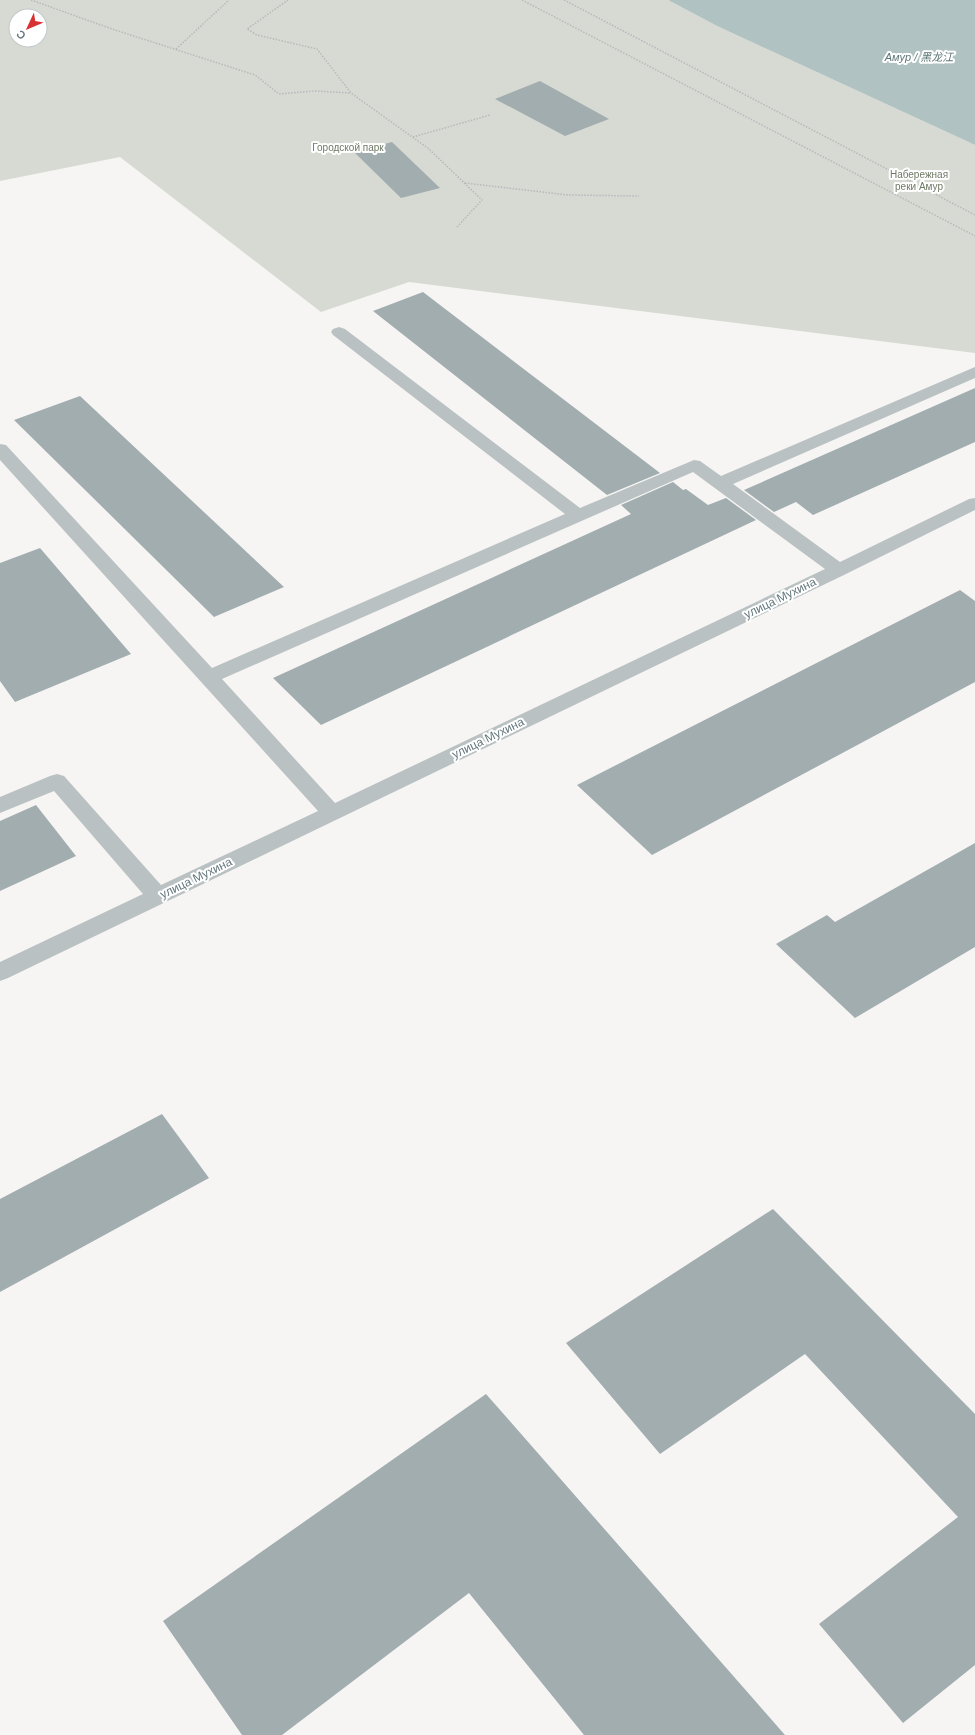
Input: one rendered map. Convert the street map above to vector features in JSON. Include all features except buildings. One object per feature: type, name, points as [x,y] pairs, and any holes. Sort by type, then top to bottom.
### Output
[{"type":"street","points":[[339,332],[579,516]]},
{"type":"street","points":[[720,483],[975,372]]},
{"type":"street","points":[[0,449],[332,813]]},
{"type":"street","points":[[209,677],[694,465],[839,570]]},
{"type":"street","name":"улица Мухина","points":[[0,972],[839,570],[975,503]]},
{"type":"street","points":[[0,806],[57,781],[158,896]]},
{"type":"path","points":[[31,0],[176,50],[255,75],[279,94],[315,91],[351,93]]},
{"type":"path","points":[[176,50],[229,0]]},
{"type":"path","points":[[288,0],[247,28],[257,35],[317,49],[351,93],[429,149],[465,183],[482,200],[457,227]]},
{"type":"path","points":[[522,0],[975,236]]},
{"type":"path","points":[[564,0],[975,215]]},
{"type":"path","points":[[412,137],[490,115]]},
{"type":"path","points":[[465,183],[568,195],[639,196]]},
{"type":"green space","name":"Городской парк","points":[[0,0],[668,0],[717,26],[975,145],[975,353],[409,282],[321,312],[120,157],[0,181]]},
{"type":"water","name":"Амур / 黑龙江","points":[[668,0],[975,0],[975,145],[717,26]]},
{"type":"park label","name":"Набережная реки Амур","points":[[919,180]]}]
